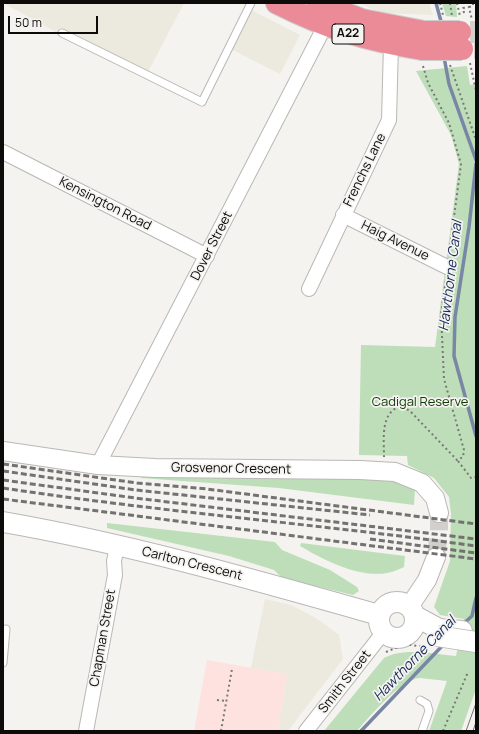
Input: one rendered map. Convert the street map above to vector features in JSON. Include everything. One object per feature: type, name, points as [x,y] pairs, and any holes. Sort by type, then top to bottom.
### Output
[{"type":"highway","name":"A22","points":[[277,3],[325,26],[361,38],[391,44],[424,40],[462,39]]},
{"type":"highway","name":"A22","points":[[318,3],[362,20],[424,40]]},
{"type":"main road","name":"Carlton Crescent","points":[[3,522],[117,546],[275,585],[385,632],[396,639],[409,634],[435,637]]},
{"type":"main road","points":[[385,632],[383,608],[398,602],[412,611],[435,637],[476,642]]},
{"type":"main road","points":[[409,634],[414,628],[412,611]]},
{"type":"main road","points":[[435,637],[476,633]]},
{"type":"street","name":"Dover Street","points":[[98,465],[325,26]]},
{"type":"street","name":"Frenchs Lane","points":[[309,289],[389,120],[391,44]]},
{"type":"street","name":"Kensington Road","points":[[3,152],[207,256]]},
{"type":"street","name":"Haig Avenue","points":[[343,215],[447,267]]},
{"type":"street","name":"Grosvenor Crescent","points":[[3,451],[98,465],[202,470],[360,470],[395,472],[422,483],[435,498],[439,513]]},
{"type":"street","name":"Chapman Street","points":[[86,731],[115,575],[114,561],[117,546]]},
{"type":"street","points":[[412,611],[428,580],[436,557]]},
{"type":"street","name":"Smith Street","points":[[306,731],[385,632]]},
{"type":"lane","points":[[62,33],[202,102],[252,3]]},
{"type":"lane","points":[[3,663],[6,629]]},
{"type":"lane","points":[[420,700],[427,704],[429,711],[422,731]]},
{"type":"path","points":[[440,3],[462,39],[471,70]]},
{"type":"path","points":[[450,3],[462,39],[476,91]]},
{"type":"path","points":[[457,3],[476,140]]},
{"type":"path","points":[[462,39],[463,8],[473,6],[473,3]]},
{"type":"path","points":[[384,458],[385,425],[388,414],[394,408],[401,406],[410,411],[457,460],[471,478],[476,478]]},
{"type":"path","points":[[457,460],[463,457],[464,450]]},
{"type":"path","points":[[385,632],[405,644],[435,637]]},
{"type":"path","points":[[221,731],[232,669]]},
{"type":"path","points":[[443,731],[468,672]]},
{"type":"path","points":[[217,700],[227,699]]},
{"type":"shaded area","points":[[3,3],[184,3],[148,72],[71,32],[67,38]]},
{"type":"shaded area","points":[[358,3],[429,3],[433,15],[382,13]]},
{"type":"shaded area","points":[[251,10],[300,35],[280,74],[231,49]]},
{"type":"shaded area","points":[[265,599],[291,605],[316,618],[339,635],[343,659],[288,731],[278,731],[287,674],[251,668]]},
{"type":"shaded area","points":[[207,660],[287,674],[278,731],[194,731]]},
{"type":"green space","points":[[442,3],[456,3],[457,17],[446,16]]},
{"type":"green space","name":"Cadigal Reserve","points":[[467,66],[470,85],[476,84],[476,689],[461,731],[429,731],[447,681],[420,678],[412,680],[395,692],[377,708],[357,731],[324,731],[384,658],[410,652],[456,656],[464,619],[440,615],[434,607],[450,561],[451,514],[449,497],[434,478],[408,465],[407,456],[359,455],[361,345],[435,347],[459,164],[451,135],[416,71]]},
{"type":"green space","points":[[142,472],[400,481],[415,488],[414,505],[279,488],[141,478]]},
{"type":"green space","points":[[107,523],[275,542],[282,550],[330,570],[357,587],[359,591],[353,595],[282,578],[274,570],[229,556],[107,528]]},
{"type":"green space","points":[[301,543],[405,556],[404,567],[389,573],[365,573],[330,562],[300,546]]},
{"type":"waterway","name":"Hawthorne Canal","points":[[436,3],[442,25]]},
{"type":"waterway","name":"Hawthorne Canal","points":[[444,57],[449,84],[476,160]]},
{"type":"waterway","name":"Hawthorne Canal","points":[[476,164],[469,227],[455,317],[454,356],[476,436]]},
{"type":"waterway","name":"Hawthorne Canal","points":[[462,625],[472,616],[476,598]]},
{"type":"waterway","name":"Hawthorne Canal","points":[[361,731],[444,644]]},
{"type":"tunnel","points":[[470,32],[476,32]]},
{"type":"tunnel","points":[[436,557],[439,531],[439,513]]},
{"type":"tram line","points":[[466,731],[476,703]]},
{"type":"tram line","points":[[473,731],[476,722]]},
{"type":"railway","points":[[3,464],[137,483],[207,489],[476,524]]},
{"type":"railway","points":[[3,471],[136,490],[370,515]]},
{"type":"railway","points":[[3,480],[135,498],[476,539]]},
{"type":"railway","points":[[3,488],[121,504],[476,546]]},
{"type":"railway","points":[[3,499],[476,559]]},
{"type":"railway","points":[[370,539],[476,553]]}]
